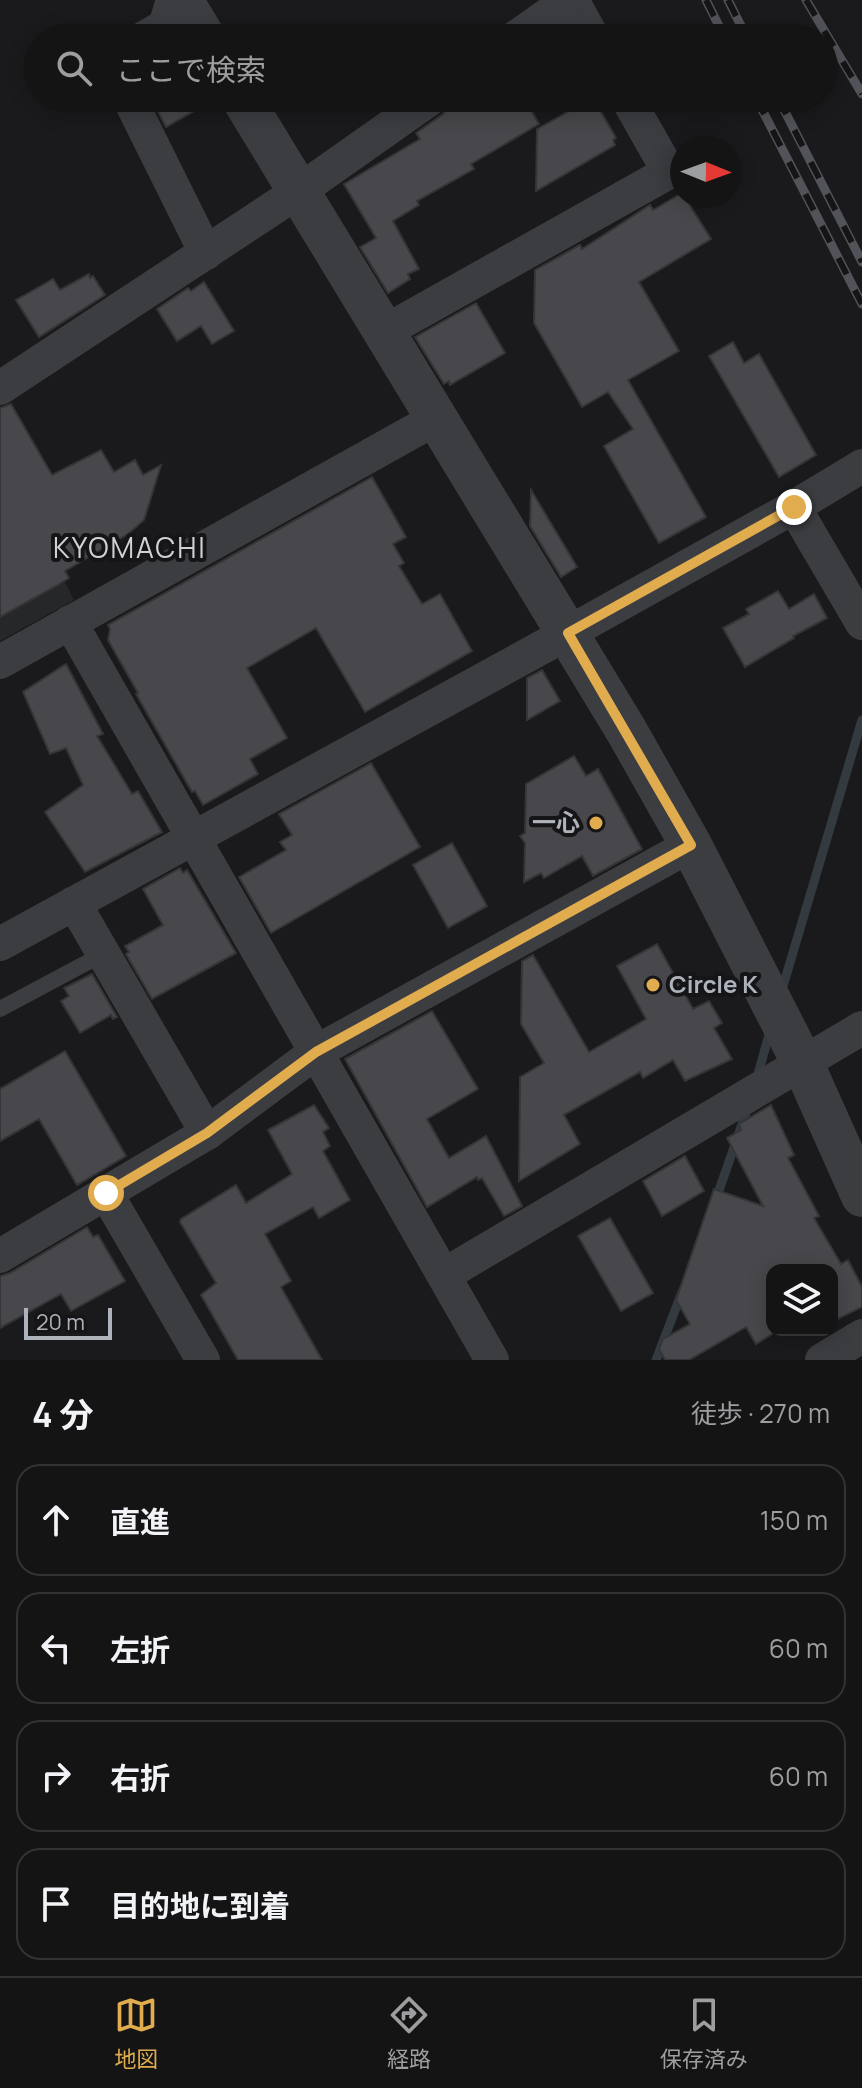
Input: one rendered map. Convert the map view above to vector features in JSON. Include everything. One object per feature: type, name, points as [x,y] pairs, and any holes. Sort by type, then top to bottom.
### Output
[{"type":"street","points":[[166,24],[173,0]]},
{"type":"street","points":[[182,0],[197,24]]},
{"type":"street","points":[[536,24],[571,0],[585,24]]},
{"type":"street","points":[[136,112],[206,253]]},
{"type":"street","points":[[251,112],[568,633],[691,845],[803,1064],[862,1196]]},
{"type":"street","points":[[0,388],[299,191],[411,112]]},
{"type":"street","points":[[384,332],[669,172],[635,112]]},
{"type":"street","points":[[0,662],[437,418]]},
{"type":"street","points":[[0,944],[568,633],[862,466]]},
{"type":"street","points":[[794,507],[862,623]]},
{"type":"street","points":[[70,622],[492,1360]]},
{"type":"street","points":[[0,1256],[207,1133],[316,1052],[691,845]]},
{"type":"street","points":[[74,903],[207,1133]]},
{"type":"street","points":[[444,1275],[862,1028]]},
{"type":"street","points":[[106,1193],[203,1360]]},
{"type":"street","points":[[822,1360],[862,1336]]},
{"type":"lane","points":[[0,1009],[103,954]]},
{"type":"shaded area","points":[[0,454],[74,600],[0,641]]},
{"type":"building","points":[[158,112],[192,112],[166,127]]},
{"type":"building","points":[[532,112],[539,124],[471,164],[474,169],[417,201],[419,205],[393,221],[419,269],[408,274],[410,279],[388,293],[360,247],[376,238],[344,184],[420,139],[416,133],[443,114]]},
{"type":"building","points":[[568,112],[601,112],[616,138],[613,140],[615,145],[536,191],[537,129]]},
{"type":"building","points":[[670,200],[670,208],[691,208],[711,239],[639,282],[679,351],[628,380],[706,517],[659,543],[604,446],[633,429],[608,392],[582,407],[534,323],[535,270],[580,245],[582,249],[650,205],[653,210]]},
{"type":"building","points":[[89,274],[105,295],[39,337],[16,300],[53,279],[60,290]]},
{"type":"building","points":[[204,282],[234,331],[212,344],[201,326],[177,341],[157,309],[188,288],[191,291]]},
{"type":"building","points":[[476,303],[505,353],[450,385],[449,381],[444,384],[415,337]]},
{"type":"building","points":[[733,342],[744,363],[759,354],[816,455],[779,477],[709,356]]},
{"type":"building","points":[[11,404],[52,475],[101,450],[114,472],[135,460],[143,475],[161,465],[144,520],[128,534],[65,571],[69,578],[0,617],[0,408]]},
{"type":"building","points":[[372,477],[406,537],[393,544],[404,563],[399,566],[422,604],[440,594],[472,651],[365,712],[316,628],[247,668],[287,738],[250,759],[258,774],[203,805],[195,791],[192,792],[136,694],[108,640],[108,625]]},
{"type":"building","points":[[531,490],[577,567],[561,577],[530,526]]},
{"type":"building","points":[[778,591],[789,609],[814,594],[827,618],[745,667],[723,628],[749,614],[746,609]]},
{"type":"building","points":[[66,664],[103,734],[97,736],[132,794],[138,791],[162,832],[85,872],[45,812],[83,785],[66,748],[50,754],[23,692]]},
{"type":"building","points":[[542,670],[560,701],[527,720],[527,678]]},
{"type":"building","points":[[574,756],[586,776],[598,769],[642,849],[593,876],[582,856],[544,878],[541,873],[524,882],[525,843],[520,836],[525,833],[526,784]]},
{"type":"building","points":[[371,763],[420,847],[271,933],[239,877],[286,850],[280,842],[292,835],[279,814]]},
{"type":"building","points":[[452,843],[487,906],[448,928],[413,865]]},
{"type":"building","points":[[180,868],[183,873],[187,870],[236,953],[152,999],[126,954],[129,952],[125,946],[163,925],[143,889]]},
{"type":"building","points":[[657,944],[693,1009],[709,1001],[722,1023],[714,1028],[732,1059],[685,1081],[673,1060],[643,1078],[640,1072],[564,1115],[580,1144],[519,1181],[520,1077],[544,1063],[521,1024],[522,961],[533,955],[589,1052],[646,1019],[617,966]]},
{"type":"building","points":[[92,974],[117,1017],[113,1019],[111,1015],[80,1033],[61,1001],[69,996],[64,988]]},
{"type":"building","points":[[432,1011],[478,1089],[427,1119],[449,1158],[486,1136],[522,1206],[504,1216],[482,1178],[478,1180],[477,1177],[427,1207],[345,1059]]},
{"type":"building","points":[[65,1051],[126,1156],[77,1185],[39,1119],[0,1141],[0,1089]]},
{"type":"building","points":[[314,1105],[329,1128],[323,1132],[330,1146],[323,1151],[350,1200],[319,1218],[313,1207],[265,1234],[291,1281],[281,1287],[322,1360],[238,1360],[201,1295],[216,1283],[180,1222],[236,1185],[246,1203],[292,1174],[268,1130]]},
{"type":"building","points":[[771,1105],[794,1155],[788,1158],[819,1216],[814,1218],[841,1264],[848,1260],[862,1287],[862,1307],[838,1319],[838,1264],[766,1264],[766,1336],[769,1336],[756,1344],[746,1327],[689,1360],[665,1360],[659,1349],[663,1339],[690,1324],[676,1300],[714,1189],[763,1206],[727,1138],[741,1130],[739,1124]]},
{"type":"building","points":[[685,1156],[704,1191],[662,1216],[643,1181]]},
{"type":"building","points":[[610,1218],[653,1293],[621,1311],[578,1236]]},
{"type":"building","points":[[87,1227],[93,1237],[98,1235],[125,1281],[71,1311],[61,1294],[0,1328],[0,1276]]},
{"type":"waterway","points":[[781,993],[862,720]]},
{"type":"waterway","points":[[757,1078],[770,1031]]},
{"type":"waterway","points":[[716,1199],[748,1107]]},
{"type":"waterway","points":[[656,1360],[682,1292]]},
{"type":"railway","points":[[706,0],[718,24]]},
{"type":"railway","points":[[728,0],[740,24]]},
{"type":"railway","points":[[806,0],[820,24]]},
{"type":"railway","points":[[838,54],[862,94]]},
{"type":"railway","points":[[763,112],[862,304]]},
{"type":"railway","points":[[785,112],[862,262]]},
{"type":"place","name":"一心","points":[[596,823]]},
{"type":"place","name":"Circle K","points":[[653,985]]},
{"type":"district","name":"KYOMACHI","points":[[130,548]]},
{"type":"route","points":[[106,1193],[207,1133],[316,1052],[691,845],[568,633],[794,507]]}]
